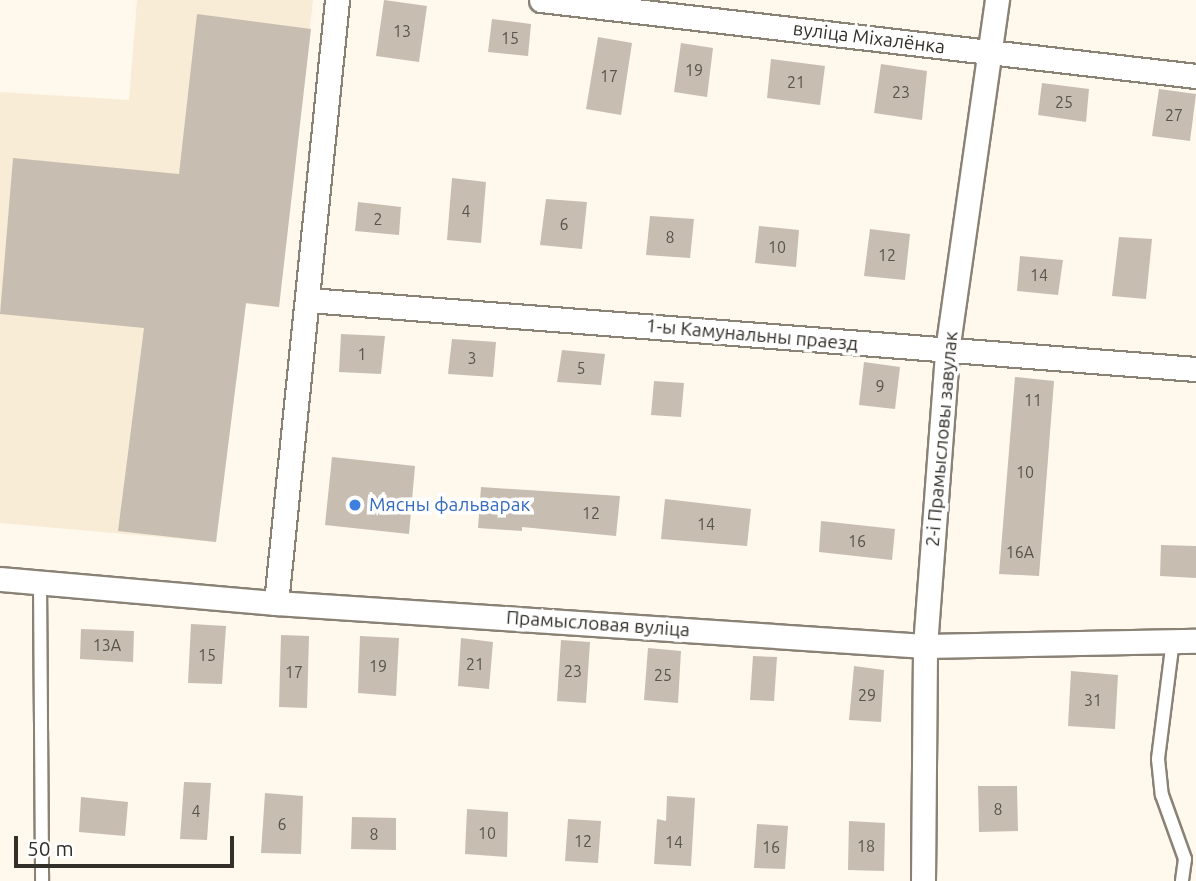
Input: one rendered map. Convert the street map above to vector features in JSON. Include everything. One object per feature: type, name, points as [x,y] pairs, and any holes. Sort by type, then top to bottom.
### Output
[{"type":"street","points":[[276,603],[309,300],[337,0]]},
{"type":"street","name":"вуліца Міхалёнка","points":[[541,0],[1196,76]]},
{"type":"street","name":"2-і Прамысловы завулак","points":[[923,881],[925,646],[947,351],[992,53],[997,0]]},
{"type":"street","name":"1-ы Камунальны праезд","points":[[309,300],[1196,369]]},
{"type":"street","name":"Прамысловая вуліца","points":[[0,579],[276,603],[925,646],[1185,641]]},
{"type":"lane","points":[[40,582],[42,881]]},
{"type":"lane","points":[[1182,881],[1185,859],[1163,795],[1158,759],[1185,641]]},
{"type":"shaded area","points":[[137,0],[313,0],[279,307],[246,304],[216,542],[0,523],[0,92],[129,100]]},
{"type":"building","points":[[384,0],[427,6],[419,62],[376,56]]},
{"type":"building","points":[[197,14],[311,29],[279,307],[246,303],[216,542],[118,531],[144,328],[0,314],[13,158],[179,174]]},
{"type":"building","points":[[492,19],[531,24],[528,56],[488,52]]},
{"type":"building","points":[[598,37],[632,43],[621,115],[586,109]]},
{"type":"building","points":[[681,43],[713,48],[707,97],[674,92]]},
{"type":"building","points":[[771,59],[825,66],[820,105],[767,98]]},
{"type":"building","points":[[881,64],[927,71],[922,120],[874,113]]},
{"type":"building","points":[[1042,83],[1089,89],[1086,122],[1038,115]]},
{"type":"building","points":[[1159,89],[1196,94],[1190,141],[1152,136]]},
{"type":"building","points":[[452,178],[486,182],[481,243],[447,240]]},
{"type":"building","points":[[546,199],[587,202],[582,249],[540,245]]},
{"type":"building","points":[[358,202],[401,207],[399,235],[355,231]]},
{"type":"building","points":[[650,216],[694,219],[690,258],[646,255]]},
{"type":"building","points":[[759,226],[799,230],[796,267],[755,263]]},
{"type":"building","points":[[870,229],[910,234],[905,280],[864,276]]},
{"type":"building","points":[[1119,237],[1152,239],[1146,299],[1112,296]]},
{"type":"building","points":[[1020,256],[1063,260],[1058,295],[1017,291]]},
{"type":"building","points":[[341,334],[385,336],[381,374],[339,372]]},
{"type":"building","points":[[452,339],[496,342],[493,377],[448,374]]},
{"type":"building","points":[[562,350],[605,354],[601,385],[557,382]]},
{"type":"building","points":[[864,362],[900,367],[895,409],[859,405]]},
{"type":"building","points":[[1015,377],[1054,381],[1039,576],[999,574]]},
{"type":"building","points":[[654,381],[684,383],[681,417],[651,415]]},
{"type":"building","points":[[332,457],[415,466],[409,534],[325,525]]},
{"type":"building","points":[[481,487],[620,496],[616,536],[522,527],[522,531],[478,528]]},
{"type":"building","points":[[665,499],[751,509],[747,546],[661,539]]},
{"type":"building","points":[[821,521],[895,529],[892,560],[819,552]]},
{"type":"building","points":[[1161,545],[1196,546],[1196,578],[1160,576]]},
{"type":"building","points":[[191,624],[226,626],[222,684],[188,683]]},
{"type":"building","points":[[81,629],[134,631],[133,662],[80,659]]},
{"type":"building","points":[[281,635],[309,636],[307,708],[279,707]]},
{"type":"building","points":[[360,636],[399,638],[396,696],[358,693]]},
{"type":"building","points":[[461,638],[493,642],[489,689],[458,686]]},
{"type":"building","points":[[561,640],[590,642],[586,703],[557,701]]},
{"type":"building","points":[[648,648],[681,651],[678,703],[644,700]]},
{"type":"building","points":[[753,656],[777,657],[774,701],[750,700]]},
{"type":"building","points":[[854,666],[884,670],[881,722],[849,720]]},
{"type":"building","points":[[1071,671],[1118,675],[1115,729],[1068,726]]},
{"type":"building","points":[[184,782],[211,783],[207,840],[180,839]]},
{"type":"building","points":[[978,786],[1017,786],[1018,831],[979,832]]},
{"type":"building","points":[[265,793],[303,796],[301,854],[261,853]]},
{"type":"building","points":[[667,796],[695,798],[691,866],[654,864],[657,819],[666,821]]},
{"type":"building","points":[[81,797],[128,802],[125,836],[79,832]]},
{"type":"building","points":[[467,809],[508,812],[507,857],[465,854]]},
{"type":"building","points":[[352,817],[396,818],[396,850],[351,849]]},
{"type":"building","points":[[568,819],[601,821],[598,863],[565,861]]},
{"type":"building","points":[[849,821],[885,823],[884,871],[848,870]]},
{"type":"building","points":[[757,824],[788,826],[785,869],[754,868]]},
{"type":"place","name":"Мясны фальварак","points":[[355,505]]}]
